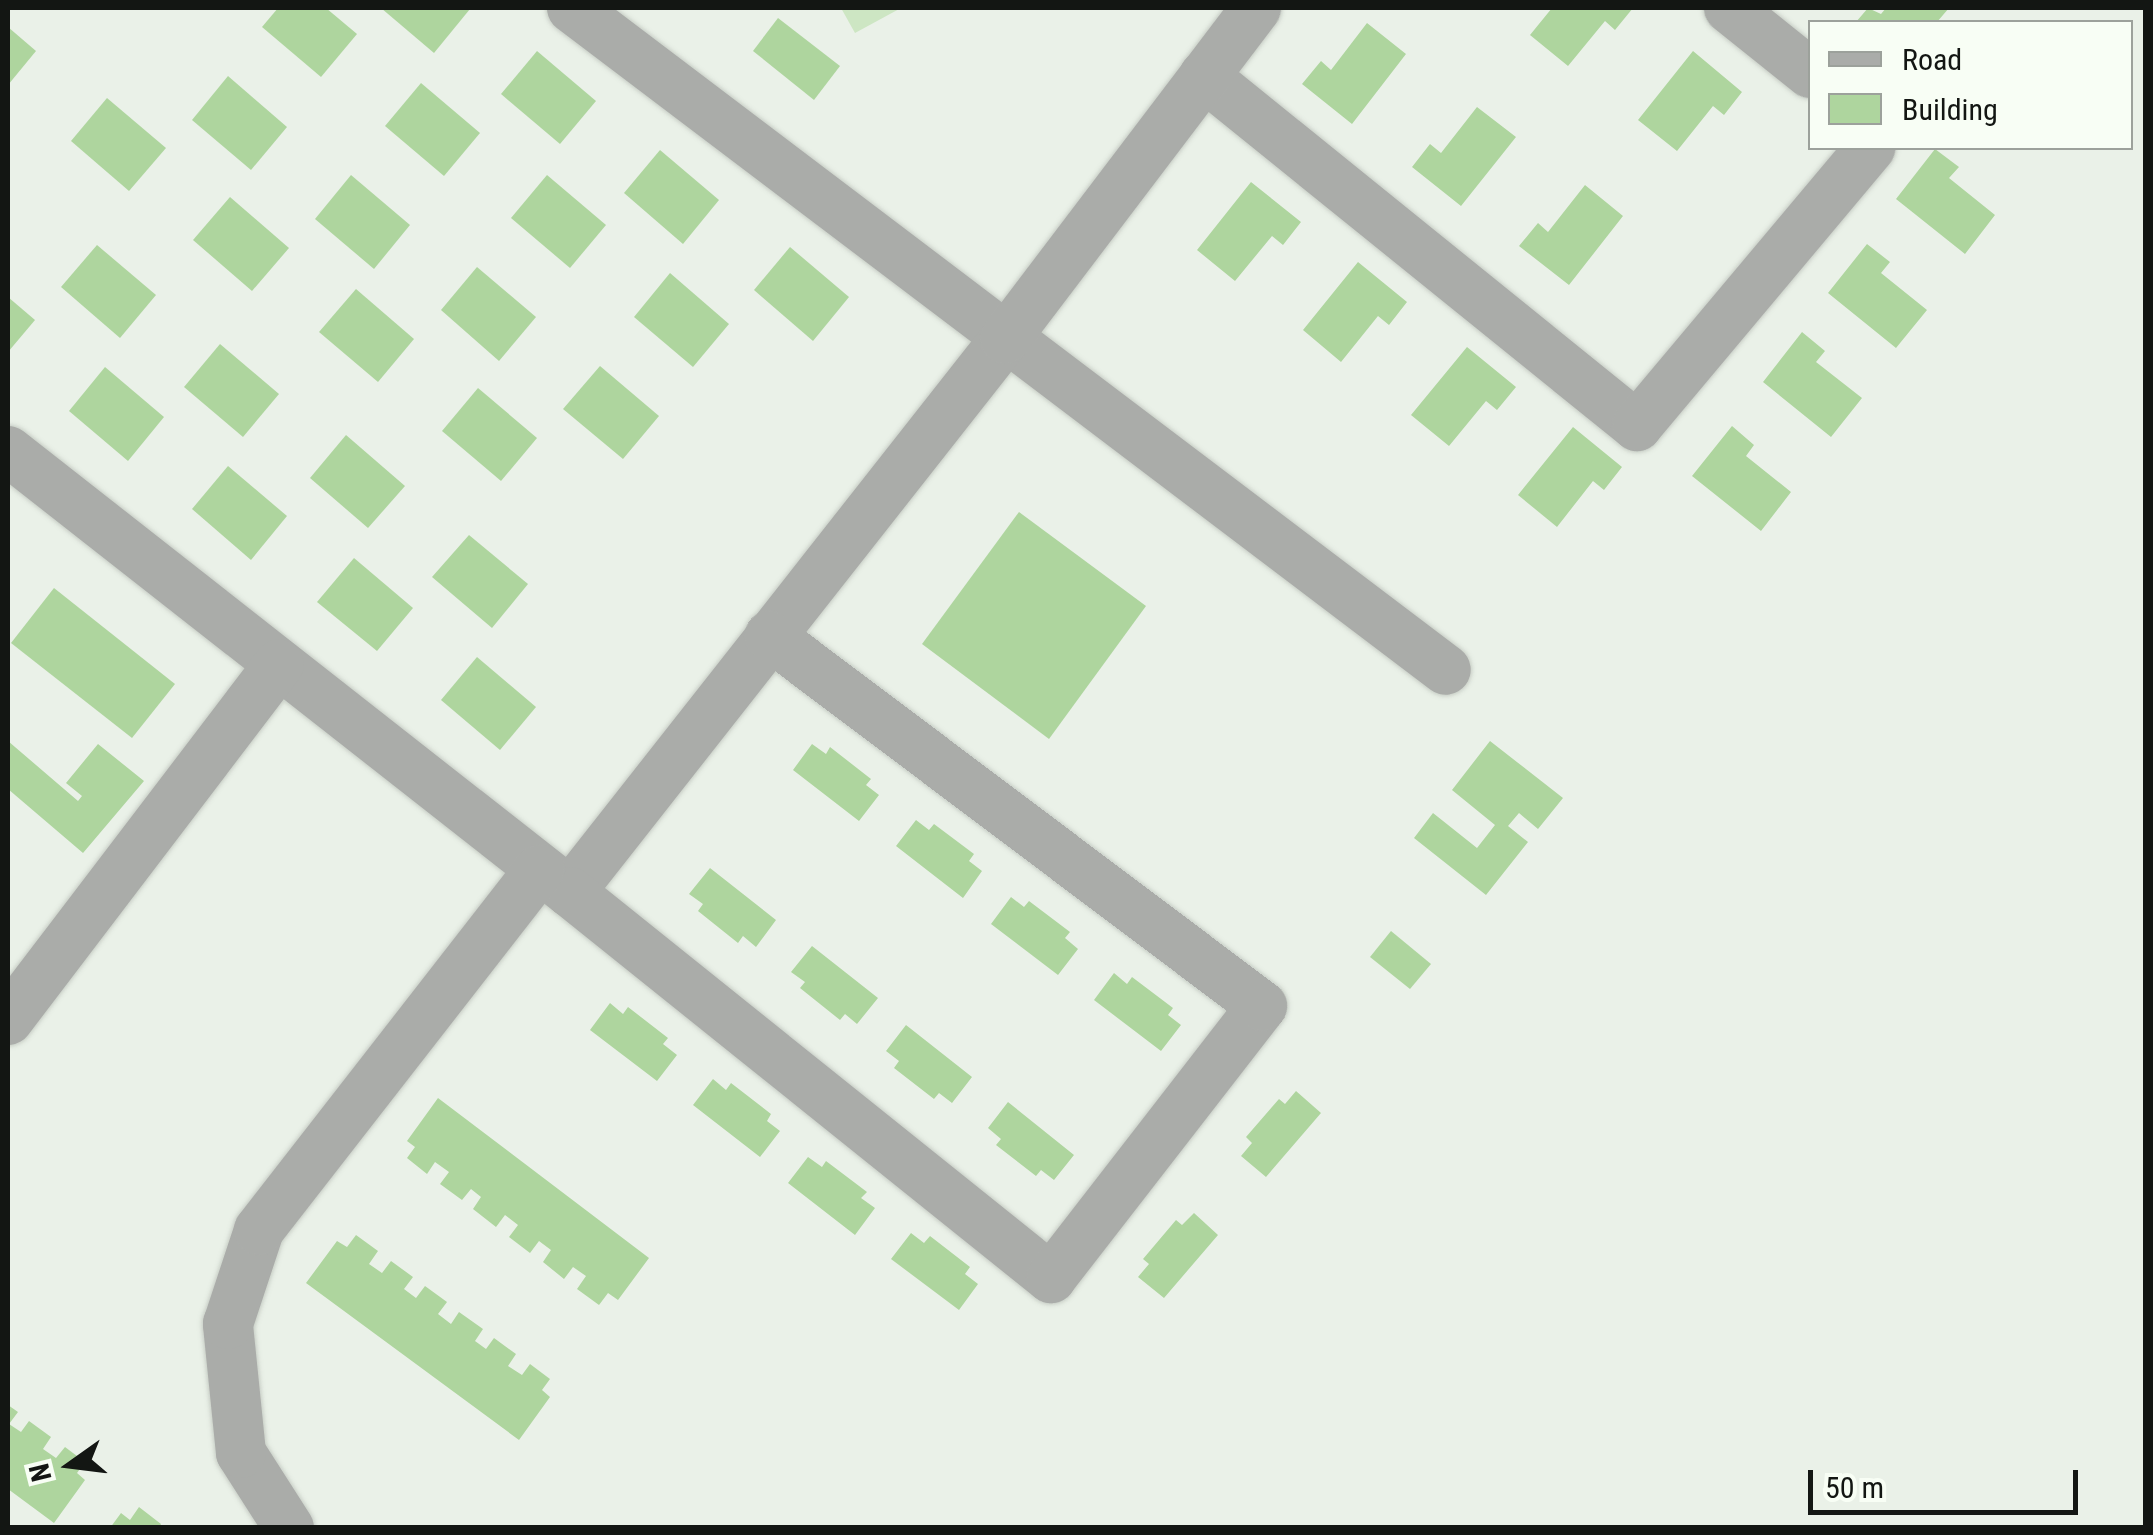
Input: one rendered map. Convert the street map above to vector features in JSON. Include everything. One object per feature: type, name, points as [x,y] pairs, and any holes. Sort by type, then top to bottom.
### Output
[{"type":"lane","points":[[572,8],[1446,670]]},
{"type":"lane","points":[[290,1528],[241,1453],[239,1434],[228,1324],[259,1230],[555,880],[770,636],[1005,339],[1256,8]]},
{"type":"lane","points":[[1729,8],[1808,71]]},
{"type":"lane","points":[[1204,76],[1637,426],[1868,150]]},
{"type":"lane","points":[[8,451],[555,880],[1051,1278],[1262,1006],[770,636]]},
{"type":"lane","points":[[8,1020],[278,664]]},
{"type":"green space","points":[[841,8],[901,8],[855,33]]},
{"type":"building","points":[[278,8],[326,8],[357,34],[321,77],[262,27]]},
{"type":"building","points":[[381,8],[468,8],[470,9],[434,53]]},
{"type":"building","points":[[1552,8],[1633,8],[1615,30],[1605,21],[1568,66],[1530,35]]},
{"type":"building","points":[[1868,8],[1881,14],[1886,8],[1949,8],[1939,20],[1858,20]]},
{"type":"building","points":[[778,18],[840,66],[814,100],[753,51]]},
{"type":"building","points":[[1367,23],[1406,54],[1352,124],[1302,84],[1321,61],[1331,70]]},
{"type":"building","points":[[8,27],[36,51],[8,85]]},
{"type":"building","points":[[537,51],[596,101],[560,144],[501,94]]},
{"type":"building","points":[[1693,51],[1742,92],[1724,115],[1713,106],[1677,151],[1638,120]]},
{"type":"building","points":[[228,76],[287,127],[251,170],[192,120]]},
{"type":"building","points":[[421,83],[480,133],[444,176],[385,126]]},
{"type":"building","points":[[107,98],[166,148],[129,191],[71,141]]},
{"type":"building","points":[[1477,107],[1516,137],[1461,206],[1412,167],[1430,144],[1441,153]]},
{"type":"building","points":[[660,150],[719,200],[683,244],[624,193]]},
{"type":"building","points":[[1936,150],[1959,167],[1949,178],[1995,215],[1965,254],[1896,199]]},
{"type":"building","points":[[351,175],[410,225],[374,269],[315,219]]},
{"type":"building","points":[[547,175],[606,225],[570,268],[511,218]]},
{"type":"building","points":[[1251,182],[1301,222],[1283,245],[1272,236],[1235,281],[1197,250]]},
{"type":"building","points":[[1585,185],[1623,216],[1569,285],[1519,246],[1538,223],[1548,232]]},
{"type":"building","points":[[230,197],[289,248],[252,291],[193,240]]},
{"type":"building","points":[[1867,244],[1890,262],[1881,273],[1927,310],[1896,348],[1828,293]]},
{"type":"building","points":[[97,245],[156,295],[120,338],[61,287]]},
{"type":"building","points":[[790,247],[849,297],[813,341],[754,290]]},
{"type":"building","points":[[1358,262],[1407,302],[1389,325],[1378,316],[1341,362],[1303,330]]},
{"type":"building","points":[[477,267],[536,317],[499,361],[441,310]]},
{"type":"building","points":[[670,273],[729,324],[693,367],[634,317]]},
{"type":"building","points":[[356,289],[414,339],[378,382],[319,332]]},
{"type":"building","points":[[8,297],[35,320],[8,352]]},
{"type":"building","points":[[1802,332],[1825,351],[1816,362],[1862,398],[1831,437],[1763,382]]},
{"type":"building","points":[[220,344],[279,394],[243,437],[184,387]]},
{"type":"building","points":[[1467,347],[1516,387],[1497,410],[1486,401],[1449,446],[1411,415]]},
{"type":"building","points":[[600,366],[659,416],[623,459],[563,409]]},
{"type":"building","points":[[105,367],[164,417],[128,461],[69,411]]},
{"type":"building","points":[[478,388],[537,438],[501,481],[442,431]]},
{"type":"building","points":[[1732,426],[1754,445],[1746,456],[1791,492],[1761,531],[1692,476]]},
{"type":"building","points":[[1573,427],[1622,467],[1604,490],[1593,481],[1557,527],[1518,495]]},
{"type":"building","points":[[346,435],[405,486],[368,528],[310,478]]},
{"type":"building","points":[[228,466],[287,516],[251,560],[192,509]]},
{"type":"building","points":[[1019,512],[1146,606],[1049,739],[922,644]]},
{"type":"building","points":[[469,535],[528,584],[492,628],[432,577]]},
{"type":"building","points":[[354,558],[413,608],[377,651],[317,602]]},
{"type":"building","points":[[54,588],[175,684],[132,738],[11,643]]},
{"type":"building","points":[[477,657],[536,707],[500,750],[441,700]]},
{"type":"building","points":[[8,741],[78,801],[82,796],[66,783],[98,744],[144,781],[83,853],[8,789]]},
{"type":"building","points":[[1490,741],[1563,798],[1538,829],[1519,813],[1508,826],[1528,842],[1486,895],[1414,838],[1433,813],[1477,848],[1495,825],[1452,790]]},
{"type":"building","points":[[812,744],[826,754],[830,747],[871,779],[866,785],[879,795],[859,821],[793,770]]},
{"type":"building","points":[[916,820],[929,830],[934,824],[974,854],[969,861],[982,871],[963,898],[896,846]]},
{"type":"building","points":[[710,868],[776,920],[756,947],[743,936],[738,943],[698,911],[703,904],[689,894]]},
{"type":"building","points":[[1011,897],[1024,907],[1029,901],[1070,932],[1065,938],[1078,949],[1058,975],[991,924]]},
{"type":"building","points":[[1391,931],[1431,964],[1410,989],[1370,957]]},
{"type":"building","points":[[812,946],[878,998],[857,1024],[845,1014],[840,1020],[800,988],[805,982],[791,972]]},
{"type":"building","points":[[1114,973],[1127,984],[1132,977],[1173,1008],[1168,1015],[1181,1025],[1161,1051],[1094,1000]]},
{"type":"building","points":[[610,1003],[623,1014],[628,1007],[668,1038],[663,1044],[677,1055],[657,1081],[590,1030]]},
{"type":"building","points":[[906,1025],[972,1077],[952,1103],[939,1093],[934,1099],[894,1068],[899,1061],[886,1051]]},
{"type":"building","points":[[713,1079],[726,1090],[731,1083],[771,1114],[767,1121],[780,1131],[760,1157],[693,1105]]},
{"type":"building","points":[[1296,1091],[1321,1113],[1266,1177],[1241,1156],[1252,1143],[1246,1137],[1279,1099],[1285,1104]]},
{"type":"building","points":[[438,1098],[649,1258],[618,1300],[608,1293],[599,1305],[577,1289],[586,1276],[573,1267],[564,1279],[543,1262],[551,1250],[539,1241],[530,1253],[509,1237],[518,1225],[505,1215],[496,1227],[473,1209],[481,1197],[471,1189],[462,1200],[440,1184],[449,1172],[435,1162],[427,1174],[407,1158],[415,1147],[407,1141]]},
{"type":"building","points":[[1008,1102],[1074,1155],[1054,1180],[1041,1170],[1036,1176],[996,1145],[1001,1139],[988,1128]]},
{"type":"building","points":[[808,1157],[822,1167],[826,1161],[867,1192],[861,1198],[875,1208],[855,1235],[788,1183]]},
{"type":"building","points":[[1194,1213],[1218,1235],[1164,1298],[1138,1277],[1149,1264],[1143,1259],[1176,1220],[1182,1225]]},
{"type":"building","points":[[911,1233],[924,1243],[930,1236],[970,1267],[965,1274],[978,1284],[959,1310],[891,1259]]},
{"type":"building","points":[[356,1235],[378,1251],[369,1264],[382,1273],[391,1261],[413,1277],[404,1289],[416,1298],[425,1286],[447,1302],[438,1314],[451,1324],[459,1312],[483,1329],[475,1341],[486,1349],[494,1338],[516,1354],[508,1366],[522,1375],[530,1364],[550,1379],[542,1390],[550,1397],[519,1440],[306,1283],[337,1241],[347,1247]]},
{"type":"building","points":[[8,1405],[18,1412],[9,1424],[21,1432],[29,1421],[51,1437],[43,1449],[56,1458],[65,1447],[85,1462],[77,1473],[85,1480],[54,1523],[8,1489]]},
{"type":"building","points":[[139,1507],[161,1524],[159,1528],[110,1528],[121,1513],[130,1520]]}]
